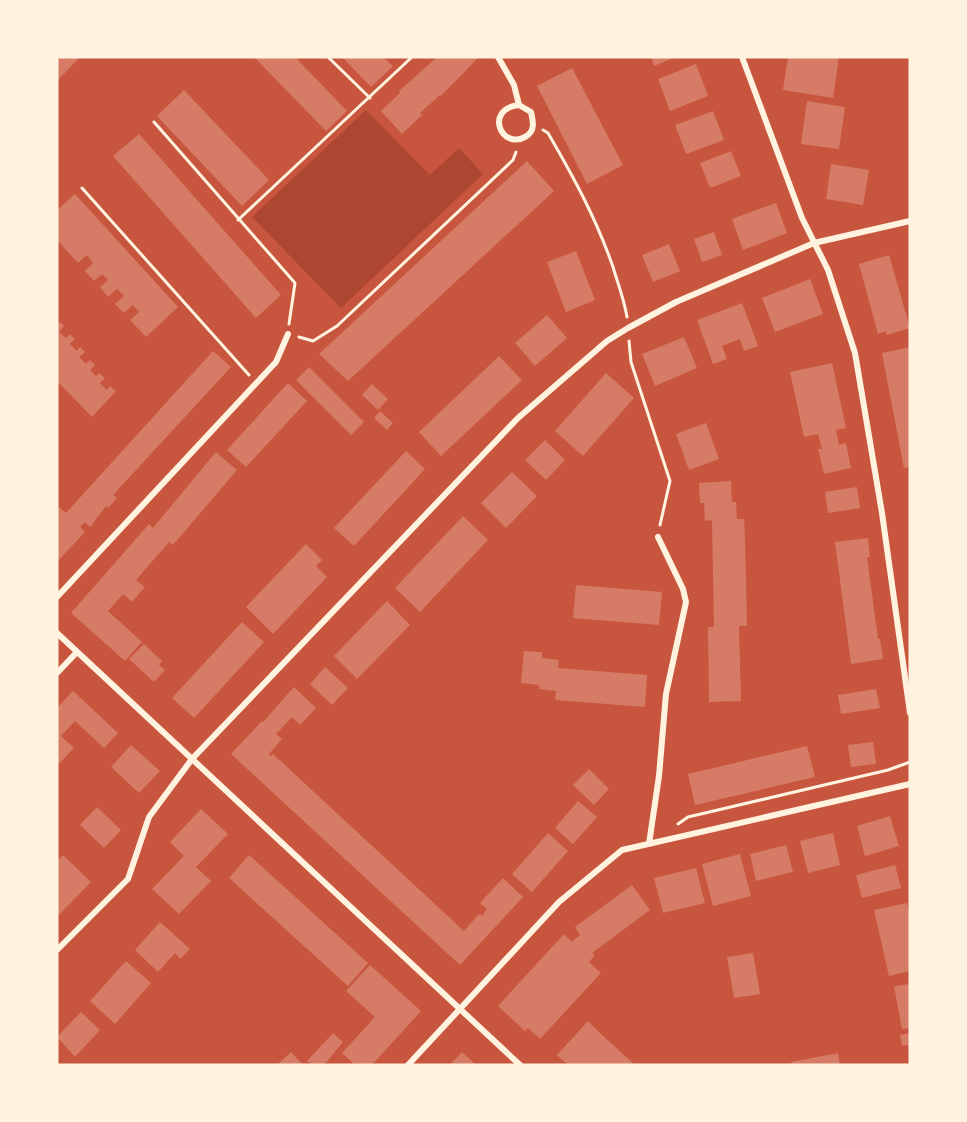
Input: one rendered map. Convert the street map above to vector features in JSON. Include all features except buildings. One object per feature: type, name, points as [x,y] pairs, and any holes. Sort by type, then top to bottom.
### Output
[{"type":"street","points":[[498,57],[514,86],[519,105]]},
{"type":"street","points":[[742,57],[802,218],[828,270],[855,353],[882,513],[910,714]]},
{"type":"street","points":[[519,105],[531,112],[534,124],[529,135],[520,140],[509,139],[502,132],[498,123],[501,113],[509,106],[519,105]]},
{"type":"street","points":[[57,950],[128,879],[149,816],[192,759],[518,418],[607,341],[676,302],[814,243],[910,221]]},
{"type":"street","points":[[57,597],[276,362],[288,334]]},
{"type":"street","points":[[649,844],[659,776],[666,694],[686,602],[683,589],[658,537]]},
{"type":"street","points":[[57,633],[520,1065]]},
{"type":"street","points":[[57,673],[77,652]]},
{"type":"street","points":[[408,1065],[559,902],[622,850],[910,784]]},
{"type":"path","points":[[328,57],[370,98]]},
{"type":"path","points":[[238,220],[412,57]]},
{"type":"path","points":[[154,122],[295,283],[288,334],[313,341],[337,326],[513,160],[520,140]]},
{"type":"path","points":[[534,124],[548,133],[578,184],[600,230],[625,302],[631,362],[670,481],[658,537]]},
{"type":"path","points":[[82,188],[257,383]]},
{"type":"path","points":[[678,824],[688,817],[888,770],[910,762]]},
{"type":"shaded area","points":[[366,110],[430,175],[459,148],[483,174],[341,308],[252,217]]}]
